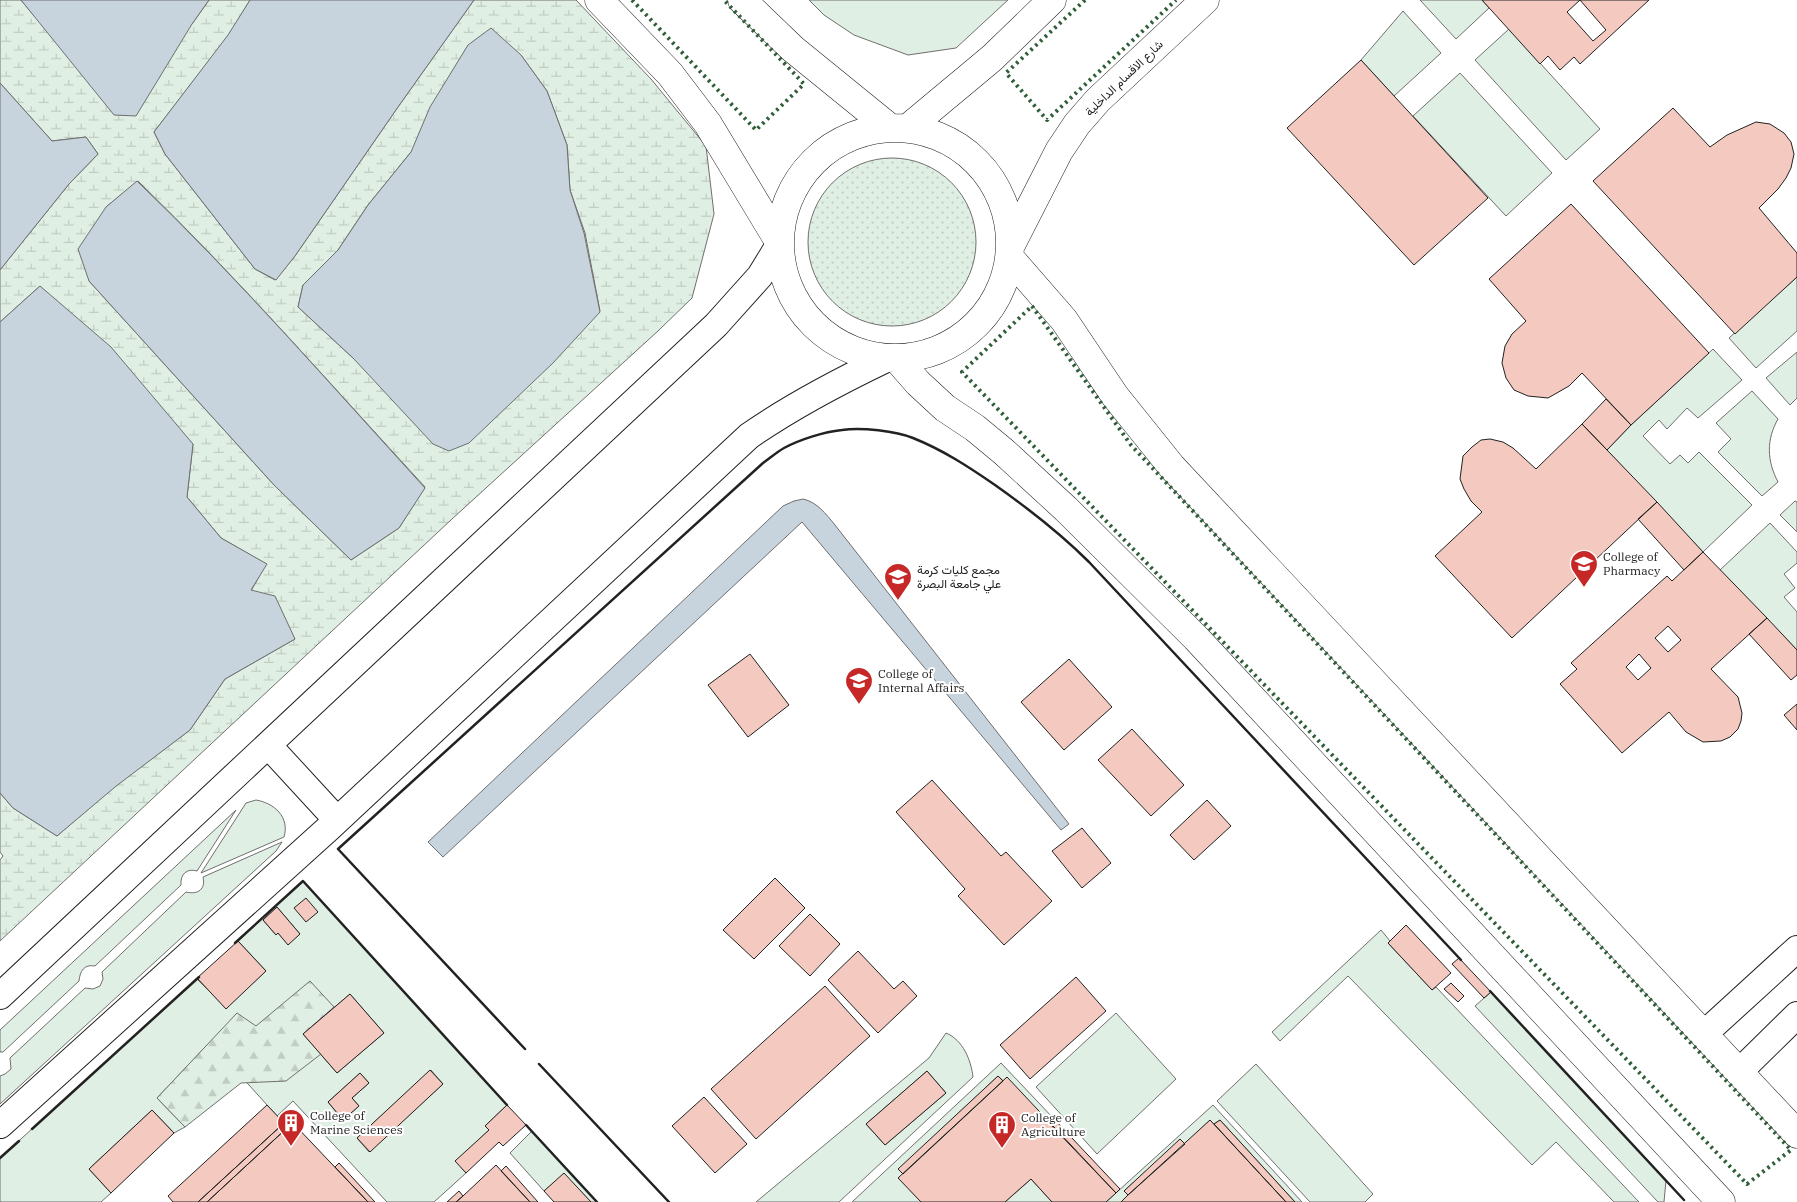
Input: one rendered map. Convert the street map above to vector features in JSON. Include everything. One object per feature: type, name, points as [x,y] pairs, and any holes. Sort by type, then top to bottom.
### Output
[{"type":"street","points":[[599,0],[670,74],[708,124],[779,242]]},
{"type":"street","points":[[742,0],[793,49],[898,128]]},
{"type":"street","points":[[898,128],[992,58],[1052,0]]},
{"type":"street","name":"شارع الاقسام الداخلية","points":[[1011,251],[1059,151],[1077,124],[1098,100],[1206,0]]},
{"type":"street","points":[[0,1125],[337,820],[748,436],[780,414],[813,395],[891,359],[930,354],[960,340],[984,318],[1002,290],[1011,251],[1006,211],[992,180],[970,155],[940,137],[898,128],[855,134],[825,151],[800,175],[784,206],[779,242],[779,258],[788,288],[804,316],[827,337],[855,352],[891,359],[945,408],[975,428],[1004,452],[1066,509],[1196,638],[1721,1202]]},
{"type":"street","points":[[0,996],[716,325],[760,276],[779,242]]},
{"type":"street","points":[[1011,251],[1064,320],[1115,396],[1172,467],[1797,1134]]},
{"type":"street","points":[[268,745],[337,820]]},
{"type":"street","points":[[1704,1034],[1797,949]]},
{"type":"street","points":[[1739,1072],[1797,1016]]},
{"type":"green space","points":[[0,0],[21,0],[35,17],[192,24],[209,0],[250,0],[229,35],[154,132],[165,154],[255,269],[275,280],[295,256],[474,0],[576,0],[651,79],[706,146],[714,214],[692,298],[0,941],[0,860],[3,856],[0,852],[0,793],[13,808],[57,836],[114,787],[190,730],[225,679],[295,639],[251,591],[266,564],[221,538],[187,497],[193,444],[40,286],[0,322],[0,270],[69,184],[98,154],[86,137],[52,141],[0,83]],"holes":[[[521,55],[547,91],[567,145],[570,190],[585,233],[600,311],[353,358],[298,307],[303,285],[338,250],[368,205],[411,152]],[[138,181],[248,293],[425,487],[399,528],[351,560],[274,485],[89,281],[106,207]]]},
{"type":"green space","points":[[809,0],[1008,0],[956,48],[908,55],[854,35],[824,15]]},
{"type":"green space","points":[[1420,0],[1482,0],[1489,8],[1456,39]]},
{"type":"green space","points":[[1403,11],[1441,53],[1394,96],[1361,60]]},
{"type":"green space","points":[[1509,29],[1600,129],[1566,160],[1475,60]]},
{"type":"green space","points":[[1460,73],[1552,173],[1506,216],[1413,116]]},
{"type":"green space","points":[[884,158],[900,158],[932,168],[957,189],[970,210],[976,242],[970,274],[962,289],[945,307],[924,320],[900,326],[884,326],[860,320],[845,312],[822,289],[814,274],[808,250],[808,234],[814,210],[822,195],[845,172],[860,164]]},
{"type":"green space","points":[[1797,277],[1797,331],[1756,368],[1729,338]]},
{"type":"green space","points":[[1713,349],[1742,380],[1698,418],[1687,408],[1667,429],[1659,420],[1643,436],[1670,464],[1680,455],[1688,463],[1699,452],[1752,505],[1703,552],[1607,450],[1631,425]]},
{"type":"green space","points":[[1797,352],[1797,398],[1790,405],[1766,378]]},
{"type":"green space","points":[[1752,391],[1778,419],[1771,435],[1769,451],[1774,474],[1778,482],[1762,496],[1718,452],[1731,439],[1716,423]]},
{"type":"green space","points":[[1795,501],[1797,502],[1797,532],[1780,515]]},
{"type":"green space","points":[[1770,523],[1797,552],[1797,563],[1784,574],[1795,588],[1784,597],[1797,612],[1797,650],[1720,570]]},
{"type":"green space","points":[[256,800],[269,804],[283,817],[285,823],[284,837],[201,873],[246,803]]},
{"type":"green space","points":[[236,810],[197,871],[187,871],[183,875],[181,885],[95,966],[85,967],[80,974],[79,981],[3,1052],[0,1052],[0,1030]]},
{"type":"green space","points":[[282,842],[276,851],[0,1104],[0,1076],[11,1069],[10,1058],[85,988],[93,989],[100,986],[103,979],[102,972],[186,892],[194,893],[200,890],[204,881],[203,877]]},
{"type":"green space","points":[[303,881],[507,1105],[485,1126],[489,1130],[456,1161],[466,1173],[434,1202],[387,1202],[293,1101],[277,1116],[210,1042],[157,1098],[185,1127],[174,1133],[152,1110],[89,1169],[111,1193],[101,1202],[0,1202],[0,1158],[197,979],[226,1008],[266,971],[238,941]],"holes":[[[277,907],[300,934],[288,944],[278,933],[276,935],[263,920]],[[350,994],[384,1033],[337,1073],[303,1034]],[[431,1070],[443,1084],[369,1152],[357,1138]],[[360,1073],[369,1083],[352,1098],[359,1106],[343,1120],[328,1102]]]},
{"type":"green space","points":[[1381,930],[1390,941],[1388,943],[1432,990],[1436,987],[1639,1202],[1614,1202],[1556,1142],[1532,1165],[1348,976],[1280,1041],[1272,1032]]},
{"type":"green space","points":[[310,981],[334,1007],[303,1034],[321,1054],[286,1081],[241,1083],[185,1127],[157,1098],[237,1013],[256,1026]]},
{"type":"green space","points":[[1491,992],[1666,1180],[1664,1202],[1658,1202],[1475,1006]]},
{"type":"green space","points":[[1116,1013],[1176,1079],[1097,1154],[1036,1087]]},
{"type":"green space","points":[[946,1033],[957,1040],[965,1051],[973,1077],[839,1202],[756,1202],[929,1058]],"holes":[[[927,1071],[946,1093],[885,1145],[866,1124]]]},
{"type":"green space","points":[[1001,1063],[1055,1120],[1050,1124],[998,1076],[899,1169],[903,1174],[899,1178],[921,1202],[852,1202]]},
{"type":"green space","points":[[1256,1064],[1373,1194],[1365,1202],[1310,1202],[1217,1101]]},
{"type":"green space","points":[[1213,1105],[1302,1202],[1295,1202],[1220,1120],[1214,1124],[1210,1120],[1185,1144],[1180,1140],[1124,1191],[1128,1195],[1121,1202],[1106,1202]]},
{"type":"green space","points":[[532,1131],[597,1202],[591,1202],[564,1174],[544,1191],[510,1153]]},
{"type":"green space","points":[[1031,1179],[1052,1202],[1005,1202]]},
{"type":"shaded area","points":[[21,0],[209,0],[192,24],[136,116],[114,115]]},
{"type":"shaded area","points":[[250,0],[474,0],[295,256],[276,280],[255,269],[165,154],[154,132],[228,35]]},
{"type":"shaded area","points":[[491,28],[521,55],[547,91],[567,145],[570,190],[584,233],[600,312],[553,363],[469,443],[449,451],[433,444],[353,358],[298,307],[303,285],[338,250],[368,205],[411,152],[430,107],[468,45]]},
{"type":"shaded area","points":[[0,83],[52,141],[86,137],[98,154],[69,184],[0,270]]},
{"type":"shaded area","points":[[137,181],[247,293],[425,488],[399,528],[351,560],[274,485],[89,281],[78,249],[106,207]]},
{"type":"shaded area","points":[[40,286],[111,347],[193,444],[187,497],[221,538],[267,564],[251,590],[275,596],[295,639],[225,679],[190,730],[115,787],[57,836],[13,808],[0,793],[0,322]]},
{"type":"shaded area","points":[[803,499],[817,506],[832,521],[1069,824],[1061,830],[802,522],[443,857],[428,842],[783,506]]},
{"type":"building","points":[[1482,0],[1580,0],[1649,0],[1580,64],[1574,57],[1560,70],[1548,56],[1540,64]],"holes":[[[1580,0],[1606,30],[1593,41],[1567,12]]]},
{"type":"building","points":[[1361,60],[1488,198],[1414,265],[1287,128]]},
{"type":"building","points":[[1673,108],[1710,147],[1727,135],[1756,122],[1770,124],[1784,133],[1791,142],[1794,154],[1791,168],[1778,189],[1759,208],[1797,253],[1797,277],[1735,334],[1593,181]]},
{"type":"building","points":[[1571,204],[1709,353],[1631,425],[1582,373],[1569,386],[1548,398],[1528,396],[1514,390],[1506,378],[1502,363],[1505,346],[1512,334],[1526,321],[1489,279]]},
{"type":"building","points":[[1606,399],[1631,425],[1607,450],[1582,424]]},
{"type":"building","points":[[1582,424],[1657,502],[1512,638],[1435,556],[1482,512],[1471,501],[1460,479],[1463,456],[1481,440],[1490,439],[1503,442],[1513,448],[1536,469]]},
{"type":"building","points":[[1657,502],[1703,552],[1684,570],[1638,519]]},
{"type":"building","points":[[1703,552],[1767,618],[1711,669],[1738,697],[1742,713],[1741,721],[1738,729],[1730,737],[1721,741],[1703,742],[1686,732],[1669,712],[1622,753],[1560,684],[1577,669],[1571,663],[1667,576],[1672,581]],"holes":[[[1668,626],[1681,640],[1668,652],[1655,638]],[[1639,654],[1651,668],[1638,680],[1626,667]]]},
{"type":"building","points":[[1767,618],[1797,650],[1797,675],[1791,680],[1749,634]]},
{"type":"building","points":[[750,654],[789,705],[748,737],[708,685]]},
{"type":"building","points":[[1069,659],[1112,707],[1064,750],[1021,702]]},
{"type":"building","points":[[1797,704],[1797,730],[1784,715]]},
{"type":"building","points":[[1132,729],[1184,785],[1151,816],[1098,760]]},
{"type":"building","points":[[932,780],[1001,856],[1006,852],[1052,901],[1004,945],[958,896],[965,889],[896,812]]},
{"type":"building","points":[[1207,800],[1231,826],[1194,860],[1170,835]]},
{"type":"building","points":[[1082,828],[1111,863],[1082,888],[1052,851]]},
{"type":"building","points":[[775,878],[805,908],[754,959],[723,930]]},
{"type":"building","points":[[306,898],[318,912],[306,922],[294,908]]},
{"type":"building","points":[[277,907],[300,934],[288,945],[263,920]]},
{"type":"building","points":[[810,914],[840,944],[810,976],[779,946]]},
{"type":"building","points":[[1406,925],[1451,973],[1432,990],[1388,943]]},
{"type":"building","points":[[238,941],[266,971],[226,1009],[197,978]]},
{"type":"building","points":[[858,951],[894,989],[903,981],[917,996],[878,1033],[828,980]]},
{"type":"building","points":[[1459,958],[1491,992],[1484,998],[1452,964]]},
{"type":"building","points":[[1076,977],[1106,1011],[1030,1079],[1000,1045]]},
{"type":"building","points":[[1451,983],[1464,996],[1458,1002],[1444,989]]},
{"type":"building","points":[[825,986],[870,1036],[756,1139],[711,1089]]},
{"type":"building","points":[[350,994],[384,1033],[337,1073],[303,1034]]},
{"type":"building","points":[[430,1070],[443,1084],[370,1152],[357,1138]]},
{"type":"building","points":[[927,1071],[946,1093],[885,1145],[866,1124]]},
{"type":"building","points":[[360,1073],[369,1083],[352,1098],[359,1106],[343,1120],[328,1102]]},
{"type":"building","points":[[998,1076],[1003,1081],[903,1174],[898,1169]]},
{"type":"building","name":"College of Agriculture","points":[[1007,1077],[1116,1193],[1106,1202],[1052,1202],[1031,1179],[1005,1202],[921,1202],[898,1178]]},
{"type":"building","points":[[704,1097],[747,1144],[715,1173],[672,1126]]},
{"type":"building","points":[[267,1105],[284,1123],[198,1202],[173,1202],[168,1196]]},
{"type":"building","points":[[507,1105],[526,1125],[503,1146],[499,1142],[466,1173],[455,1161],[489,1130],[485,1126]]},
{"type":"building","points":[[152,1110],[174,1133],[111,1193],[89,1169]]},
{"type":"building","points":[[1055,1120],[1120,1189],[1116,1193],[1050,1124]]},
{"type":"building","points":[[1210,1120],[1286,1202],[1121,1202],[1128,1195]]},
{"type":"building","points":[[1220,1120],[1295,1202],[1286,1202],[1214,1124]]},
{"type":"building","name":"College of Marine Sciences","points":[[292,1122],[368,1202],[207,1202],[288,1127]]},
{"type":"building","points":[[284,1123],[288,1127],[207,1202],[198,1202]]},
{"type":"building","points":[[1180,1139],[1185,1144],[1128,1195],[1124,1191]]},
{"type":"building","points":[[339,1163],[375,1202],[368,1202],[335,1167]]},
{"type":"building","points":[[496,1165],[530,1202],[456,1202],[463,1196]]},
{"type":"building","points":[[506,1166],[538,1202],[530,1202],[501,1171]]},
{"type":"building","points":[[564,1173],[591,1202],[554,1202],[544,1191]]},
{"type":"building","points":[[459,1191],[463,1196],[456,1202],[447,1202]]},
{"type":"hedge","points":[[632,0],[756,130],[804,84],[724,0]]},
{"type":"hedge","points":[[1085,0],[1006,73],[1047,120],[1176,0]]},
{"type":"hedge","points":[[1032,306],[1131,445],[1791,1150],[1747,1184],[962,372],[1032,306]]},
{"type":"wall","points":[[525,1049],[338,849],[763,463],[781,450],[813,436],[850,429],[868,429],[897,433],[935,448],[966,465],[995,485],[1055,531],[1089,562],[1461,960]]},
{"type":"wall","points":[[235,943],[303,881],[507,1105]]},
{"type":"wall","points":[[32,1129],[199,977]]},
{"type":"wall","points":[[1490,991],[1684,1200]]},
{"type":"wall","points":[[539,1064],[669,1202]]},
{"type":"wall","points":[[526,1125],[597,1202]]},
{"type":"wall","points":[[0,1158],[19,1141]]},
{"type":"place","name":"College of Pharmacy","points":[[1584,588]]},
{"type":"place","name":"مجمع كليات كرمة علي جامعة البصرة","points":[[898,601]]},
{"type":"place","name":"College of Internal Affairs","points":[[859,705]]},
{"type":"place","name":"College of Marine Sciences","points":[[291,1147]]},
{"type":"place","name":"College of Agriculture","points":[[1002,1149]]}]
